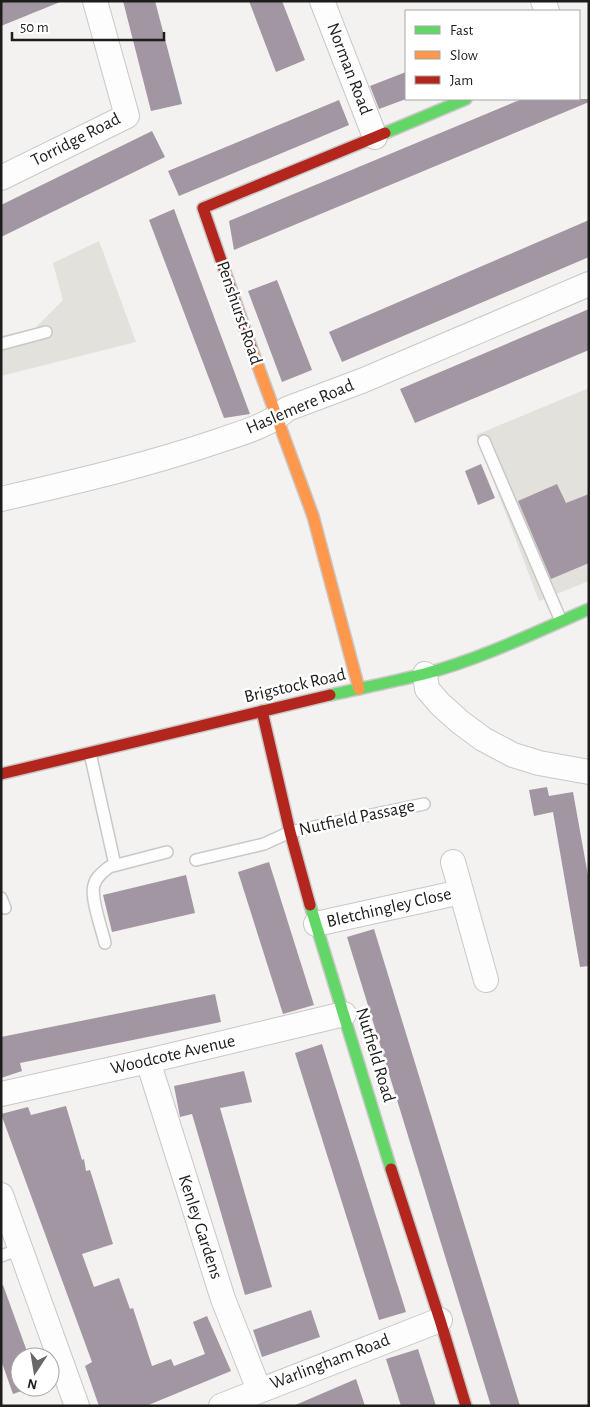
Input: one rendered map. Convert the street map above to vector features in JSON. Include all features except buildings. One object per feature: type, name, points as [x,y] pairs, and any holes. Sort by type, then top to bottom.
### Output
[{"type":"street","name":"Torridge Road","points":[[1,178],[128,116],[95,1]]},
{"type":"street","name":"Norman Road","points":[[322,1],[375,137]]},
{"type":"street","name":"Penshurst Road","points":[[359,689],[313,516],[244,329],[203,208],[464,100]]},
{"type":"street","name":"Haslemere Road","points":[[1,499],[192,450],[230,437],[276,418],[287,409],[364,380],[589,284]]},
{"type":"street","name":"Brigstock Road","points":[[1,774],[425,674],[462,662],[589,609]]},
{"type":"street","points":[[425,674],[427,689],[440,704],[483,739],[513,755],[539,763],[589,772]]},
{"type":"street","name":"Nutfield Road","points":[[262,711],[290,832],[316,924],[403,1210],[440,1320],[466,1406]]},
{"type":"street","name":"Bletchingley Close","points":[[453,862],[486,980]]},
{"type":"street","name":"Bletchingley Close","points":[[316,924],[461,892]]},
{"type":"street","name":"Woodcote Avenue","points":[[1,1094],[344,1014]]},
{"type":"street","name":"Kenley Gardens","points":[[148,1061],[223,1299],[258,1390]]},
{"type":"street","points":[[1,1195],[11,1252],[77,1406]]},
{"type":"street","name":"Warlingham Road","points":[[221,1406],[440,1320]]},
{"type":"lane","points":[[1,344],[46,332]]},
{"type":"lane","points":[[484,441],[561,621]]},
{"type":"lane","points":[[90,753],[115,865]]},
{"type":"lane","name":"Nutfield Passage","points":[[196,860],[264,844],[290,832],[424,804]]},
{"type":"lane","points":[[105,943],[94,900],[93,886],[102,873],[115,865],[168,852]]},
{"type":"shaded area","points":[[99,241],[136,342],[1,376],[1,336],[35,328],[63,300],[53,263]]},
{"type":"shaded area","points":[[589,388],[589,581],[539,601],[476,435]]},
{"type":"traffic: fast","points":[[385,133],[464,100]]},
{"type":"traffic: fast","points":[[330,695],[445,668],[508,644],[589,609]]},
{"type":"traffic: fast","points":[[310,905],[391,1169]]},
{"type":"traffic: slow","points":[[251,347],[313,516],[359,689]]},
{"type":"traffic: jam","points":[[251,347],[203,208],[385,133]]},
{"type":"traffic: jam","points":[[1,774],[330,695]]},
{"type":"traffic: jam","points":[[262,711],[290,832],[310,905]]},
{"type":"traffic: jam","points":[[391,1169],[466,1406]]}]
